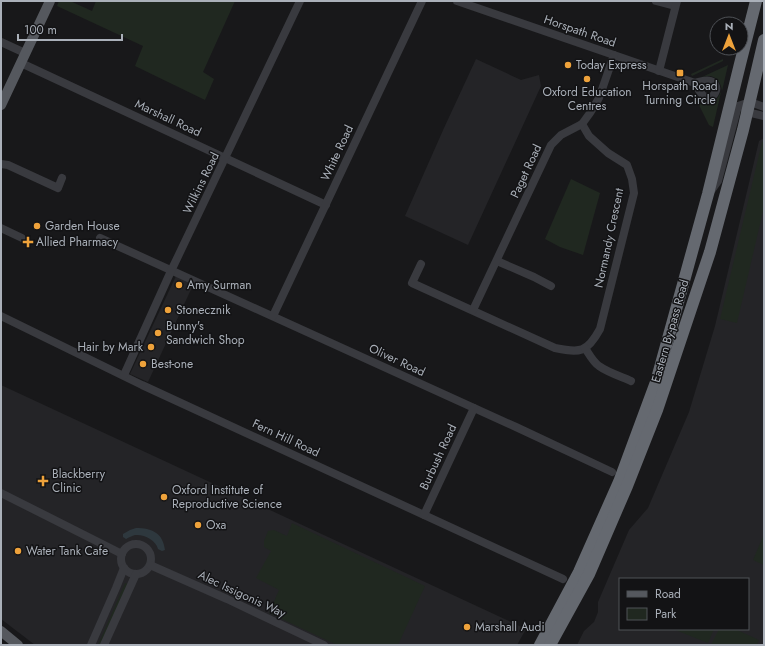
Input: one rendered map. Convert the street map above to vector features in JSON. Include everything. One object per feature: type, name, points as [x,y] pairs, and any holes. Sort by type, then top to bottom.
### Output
[{"type":"highway","name":"Eastern By-pass Road","points":[[543,645],[589,574],[627,486],[657,410],[710,252],[742,104],[740,64],[756,1]]},
{"type":"highway","name":"Eastern By-pass Road","points":[[543,645],[579,572],[619,482],[656,382],[708,194],[742,104],[762,65],[764,40]]},
{"type":"highway","points":[[559,645],[589,574]]},
{"type":"main road","points":[[1,105],[50,1]]},
{"type":"main road","points":[[1,630],[18,645]]},
{"type":"street","name":"Wilkins Road","points":[[124,375],[171,271],[300,1]]},
{"type":"street","name":"White Road","points":[[274,316],[422,1]]},
{"type":"street","points":[[656,1],[676,4],[658,71]]},
{"type":"street","name":"Horspath Road","points":[[461,2],[695,83]]},
{"type":"street","points":[[1,42],[25,53]]},
{"type":"street","name":"Paget Road","points":[[473,310],[551,145],[561,136],[582,124],[590,113],[599,98],[614,55]]},
{"type":"street","name":"Marshall Road","points":[[21,63],[326,205]]},
{"type":"street","points":[[742,104],[764,106]]},
{"type":"street","points":[[742,104],[764,116]]},
{"type":"street","name":"Normandy Crescent","points":[[582,124],[589,136],[608,153],[627,165],[632,179],[634,193],[600,329],[593,342],[585,348]]},
{"type":"street","points":[[1,164],[8,165],[58,188],[62,178]]},
{"type":"street","points":[[1,228],[22,238]]},
{"type":"street","name":"Oliver Road","points":[[100,238],[274,316],[612,472]]},
{"type":"street","points":[[497,261],[551,286]]},
{"type":"street","points":[[421,264],[409,282],[555,348],[570,351],[585,348],[599,366],[631,381]]},
{"type":"street","name":"Fern Hill Road","points":[[1,316],[142,385],[562,580]]},
{"type":"street","name":"Burbush Road","points":[[424,515],[474,408]]},
{"type":"street","points":[[1,493],[122,554]]},
{"type":"street","points":[[137,544],[149,552],[151,560],[150,565],[144,572],[136,574],[128,571],[124,568],[121,561],[122,554],[125,550],[137,544]]},
{"type":"street","name":"Alec Issigonis Way","points":[[150,565],[227,599],[324,645]]},
{"type":"street","points":[[91,645],[124,568]]},
{"type":"street","points":[[104,645],[136,574]]},
{"type":"shaded area","points":[[476,59],[521,80],[539,75],[541,86],[468,245],[405,216]]},
{"type":"shaded area","points":[[764,138],[764,645],[577,645],[584,631],[594,622],[598,612],[598,602],[629,530],[648,508],[689,412],[715,326],[759,141]]},
{"type":"shaded area","points":[[176,276],[194,283],[148,382],[130,374]]},
{"type":"shaded area","points":[[1,385],[526,629],[517,645],[35,645],[1,619]]},
{"type":"shaded area","points":[[136,528],[152,530],[156,533],[162,539],[165,550],[162,551],[158,549],[155,543],[149,538],[135,535],[126,539],[123,537],[123,534]]},
{"type":"green space","points":[[59,1],[70,1],[92,11],[96,1],[235,1],[203,72],[214,79],[205,100],[135,66],[143,46],[57,6]]},
{"type":"green space","points":[[723,59],[723,61],[692,76],[691,74]]},
{"type":"green space","points":[[728,65],[722,91],[720,84],[714,77],[702,77]]},
{"type":"green space","points":[[721,92],[713,127],[709,125],[694,95],[695,94],[706,102],[712,102]]},
{"type":"green space","points":[[764,141],[764,207],[737,323],[720,319],[762,142]]},
{"type":"green space","points":[[571,179],[600,193],[583,255],[560,247],[545,239]]},
{"type":"green space","points":[[292,523],[425,586],[398,645],[337,645],[269,613],[279,590],[256,578],[271,551],[264,547],[264,541],[268,531],[274,530],[287,536]]},
{"type":"green space","points":[[764,534],[764,565],[753,560]]},
{"type":"green space","points":[[125,583],[128,584],[100,645],[98,645]]},
{"type":"green space","points":[[676,630],[714,630],[708,643]]},
{"type":"green space","points":[[718,630],[737,630],[759,640],[757,645],[711,645]]},
{"type":"place","name":"Today Express","points":[[568,65]]},
{"type":"place","name":"Horspath Road Turning Circle","points":[[680,73]]},
{"type":"place","name":"Oxford Education Centres","points":[[587,79]]},
{"type":"place","name":"Garden House","points":[[37,226]]},
{"type":"place","name":"Allied Pharmacy","points":[[28,242]]},
{"type":"place","name":"Amy Surman","points":[[179,285]]},
{"type":"place","name":"Stonecznik","points":[[168,310]]},
{"type":"place","name":"Bunny's Sandwich Shop","points":[[158,333]]},
{"type":"place","name":"Hair by Mark","points":[[151,347]]},
{"type":"place","name":"Best-one","points":[[143,364]]},
{"type":"place","name":"Blackberry Clinic","points":[[43,481]]},
{"type":"place","name":"Oxford Institute of Reproductive Science","points":[[164,497]]},
{"type":"place","name":"Oxa","points":[[198,525]]},
{"type":"place","name":"Water Tank Cafe","points":[[18,551]]},
{"type":"place","name":"Marshall Audi","points":[[467,627]]}]
